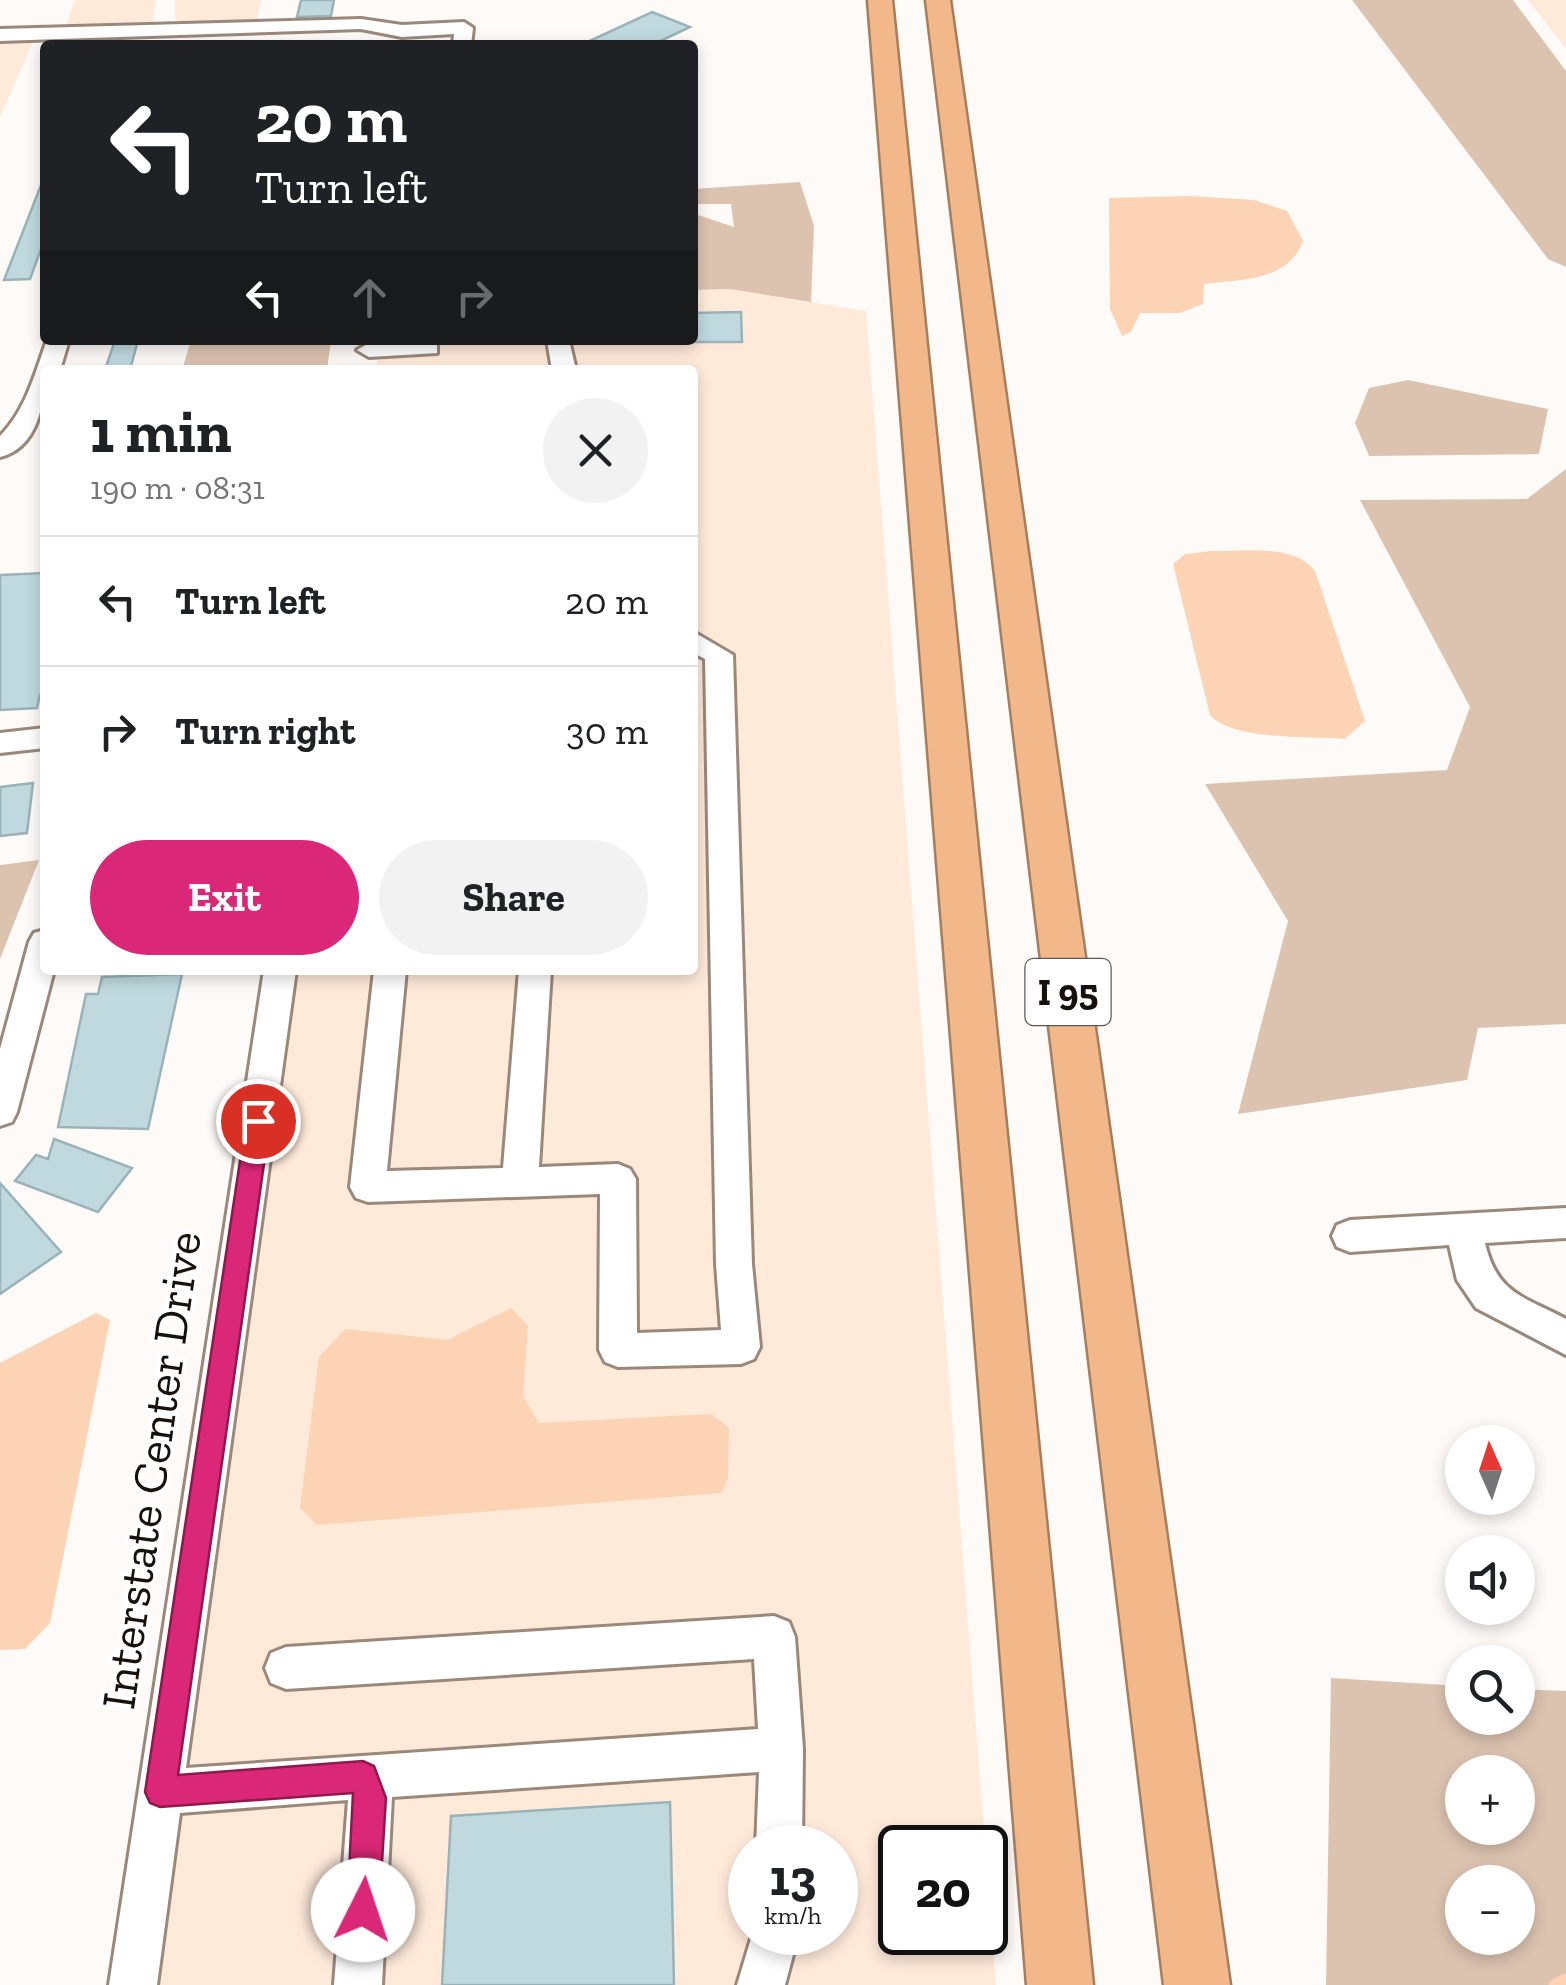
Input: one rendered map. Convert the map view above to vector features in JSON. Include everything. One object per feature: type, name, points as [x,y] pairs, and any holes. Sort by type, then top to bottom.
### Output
[{"type":"highway","name":"I 95","points":[[880,0],[1060,1985]]},
{"type":"highway","name":"I 95","points":[[938,0],[1197,1985]]},
{"type":"street","points":[[160,38],[164,2]]},
{"type":"street","points":[[0,56],[9,34],[160,38],[361,24],[407,38],[464,28],[463,40]]},
{"type":"street","points":[[368,353],[429,353]]},
{"type":"street","points":[[0,450],[22,427],[40,389]]},
{"type":"street","points":[[389,975],[368,1188],[618,1179],[618,1350],[741,1347],[707,825],[720,655],[698,643]]},
{"type":"street","points":[[0,743],[40,739]]},
{"type":"street","points":[[0,1112],[40,961]]},
{"type":"street","name":"Interstate Center Drive","points":[[133,1985],[279,975]]},
{"type":"street","points":[[520,1182],[535,975]]},
{"type":"street","points":[[1350,1236],[1566,1223]]},
{"type":"street","points":[[1464,1229],[1474,1280],[1488,1296],[1566,1338]]},
{"type":"street","points":[[286,1668],[774,1637],[782,1748],[780,1825]]},
{"type":"street","points":[[160,1792],[782,1748]]},
{"type":"street","points":[[358,1985],[370,1798],[363,1777]]},
{"type":"street","points":[[761,1985],[769,1955]]},
{"type":"shaded area","points":[[75,0],[156,0],[151,33],[62,36]]},
{"type":"shaded area","points":[[175,0],[261,0],[256,24],[186,25],[175,19]]},
{"type":"shaded area","points":[[1352,0],[1513,0],[1566,71],[1566,267],[1548,259]]},
{"type":"shaded area","points":[[1528,0],[1566,0],[1566,49]]},
{"type":"shaded area","points":[[35,37],[0,117],[0,38]]},
{"type":"shaded area","points":[[800,182],[814,226],[811,302],[730,289],[698,290],[698,215],[734,227],[731,204],[698,204],[698,189]]},
{"type":"shaded area","points":[[1191,196],[1254,200],[1287,211],[1303,241],[1296,254],[1275,271],[1248,279],[1204,284],[1203,304],[1180,313],[1140,313],[1131,332],[1122,336],[1110,309],[1109,198]]},
{"type":"shaded area","points":[[730,289],[866,311],[984,1825],[878,1825],[878,1955],[994,1955],[996,1985],[158,1985],[294,975],[698,975],[698,365],[377,365],[380,345],[698,345],[698,290]]},
{"type":"shaded area","points":[[190,345],[330,345],[328,365],[184,365]]},
{"type":"shaded area","points":[[1408,380],[1548,409],[1539,454],[1369,456],[1355,423],[1369,388]]},
{"type":"shaded area","points":[[1566,469],[1566,1024],[1478,1028],[1467,1080],[1238,1114],[1288,921],[1205,784],[1447,770],[1470,707],[1360,500],[1527,499]]},
{"type":"shaded area","points":[[1282,553],[1306,562],[1315,571],[1365,721],[1345,739],[1254,733],[1221,723],[1210,715],[1173,564],[1185,554]]},
{"type":"shaded area","points":[[39,860],[0,959],[0,865]]},
{"type":"shaded area","points":[[511,1308],[528,1326],[523,1396],[539,1423],[711,1414],[729,1428],[728,1479],[721,1493],[317,1525],[300,1508],[319,1357],[345,1329],[447,1340]]},
{"type":"shaded area","points":[[96,1313],[110,1320],[50,1623],[25,1649],[0,1650],[0,1363]]},
{"type":"shaded area","points":[[1331,1678],[1445,1685],[1445,1735],[1535,1735],[1535,1690],[1566,1691],[1566,1985],[1326,1985]]},
{"type":"building","points":[[301,0],[334,0],[331,16],[297,17]]},
{"type":"building","points":[[652,12],[690,27],[663,40],[592,40]]},
{"type":"building","points":[[40,188],[40,252],[30,279],[4,280]]},
{"type":"building","points":[[741,312],[742,342],[698,342],[698,313]]},
{"type":"building","points":[[113,345],[137,345],[131,365],[107,365]]},
{"type":"building","points":[[40,573],[37,708],[0,710],[0,575]]},
{"type":"building","points":[[33,783],[27,833],[0,836],[0,787]]},
{"type":"building","points":[[182,975],[148,1129],[58,1127],[86,994],[98,994],[102,977]]},
{"type":"building","points":[[54,1139],[132,1168],[98,1212],[15,1181],[36,1155],[48,1159]]},
{"type":"building","points":[[0,1183],[61,1252],[0,1294]]},
{"type":"building","points":[[670,1802],[674,1985],[442,1985],[451,1816]]},
{"type":"waterway","points":[[1554,1985],[1566,1979]]},
{"type":"route","points":[[258,1121],[160,1792],[363,1777],[370,1798],[363,1910]]}]
